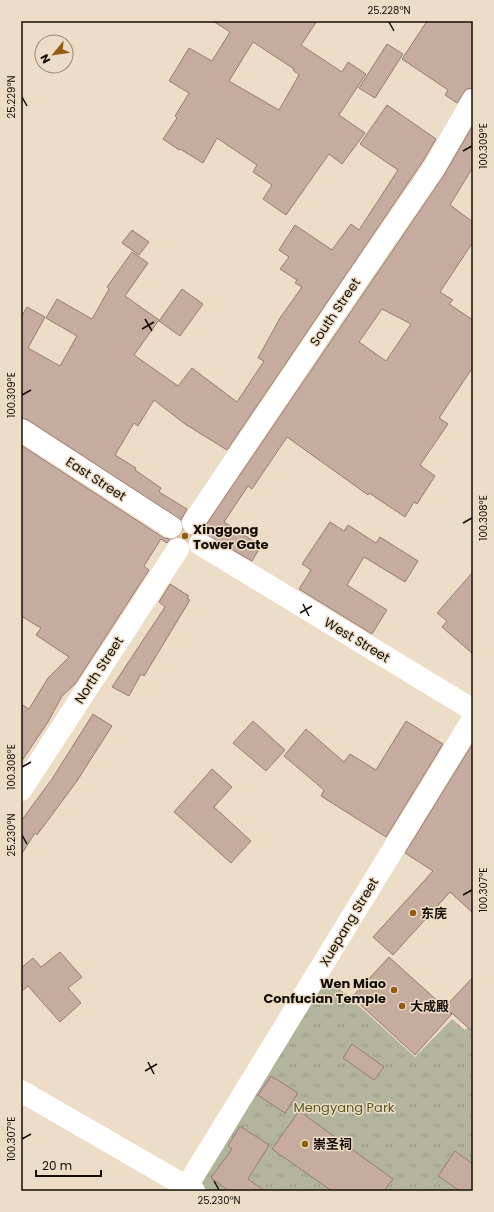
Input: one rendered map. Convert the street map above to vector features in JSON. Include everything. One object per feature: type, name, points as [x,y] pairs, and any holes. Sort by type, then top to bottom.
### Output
[{"type":"street","name":"South Street","points":[[193,523],[434,168],[473,100]]},
{"type":"street","name":"East Street","points":[[21,430],[171,527]]},
{"type":"street","name":"West Street","points":[[200,544],[473,710]]},
{"type":"street","name":"North Street","points":[[21,790],[178,549]]},
{"type":"street","name":"Xuepang Street","points":[[189,1189],[473,719]]},
{"type":"street","points":[[21,1091],[189,1189]]},
{"type":"green space","name":"Mengyang Park","points":[[326,976],[415,1057],[452,1019],[465,1030],[473,1022],[473,1191],[203,1191],[195,1185]]},
{"type":"building","points":[[213,21],[317,21],[301,45],[342,72],[348,62],[366,74],[339,115],[365,133],[342,164],[329,154],[286,215],[263,199],[272,185],[253,172],[257,165],[217,138],[203,163],[180,149],[179,150],[163,139],[177,118],[175,116],[189,93],[169,81],[189,48],[212,61],[230,32]],"holes":[[[253,42],[294,69],[293,70],[299,75],[279,110],[229,81]]]},
{"type":"building","points":[[427,21],[473,21],[473,88],[466,89],[457,103],[445,95],[448,90],[402,59]]},
{"type":"building","points":[[387,44],[403,54],[375,98],[359,88]]},
{"type":"building","points":[[387,105],[436,139],[423,161],[227,450],[185,424],[154,400],[138,426],[134,423],[115,455],[136,468],[135,470],[161,488],[159,492],[187,509],[181,520],[28,420],[21,418],[21,317],[27,307],[45,317],[28,348],[60,366],[77,336],[46,318],[57,299],[92,319],[109,289],[107,287],[132,252],[148,263],[125,296],[159,320],[134,355],[178,386],[192,368],[237,402],[264,361],[258,358],[280,318],[302,287],[295,283],[297,280],[280,269],[289,257],[279,250],[295,225],[332,250],[351,224],[359,230],[398,170],[360,144]]},
{"type":"building","points":[[473,125],[473,167],[450,205],[473,222],[473,242],[440,292],[453,300],[449,304],[473,320],[473,367],[439,418],[448,424],[420,465],[435,476],[417,504],[414,502],[405,517],[369,493],[368,495],[287,437],[252,489],[248,486],[224,522],[261,546],[252,561],[201,532],[444,175]],"holes":[[[382,309],[411,324],[386,361],[359,342]]]},
{"type":"building","points":[[132,230],[149,242],[139,255],[122,243]]},
{"type":"building","points":[[182,289],[203,304],[180,336],[159,321]]},
{"type":"building","points":[[21,445],[164,538],[170,539],[167,543],[161,539],[144,566],[149,570],[75,684],[62,696],[48,722],[21,762],[21,704],[29,709],[48,678],[69,657],[36,635],[41,628],[21,616]]},
{"type":"building","points":[[330,522],[344,531],[348,525],[376,543],[380,537],[418,561],[405,582],[364,557],[347,585],[387,610],[372,634],[299,589],[311,570],[302,564]]},
{"type":"building","points":[[473,572],[473,654],[442,627],[447,621],[437,613]]},
{"type":"building","points":[[170,584],[189,596],[187,598],[190,600],[144,676],[141,674],[129,696],[112,687],[165,607],[159,602]]},
{"type":"building","points":[[93,714],[112,726],[77,781],[37,835],[35,833],[21,855],[21,821],[52,779]]},
{"type":"building","points":[[253,721],[285,750],[266,771],[233,743]]},
{"type":"building","points":[[406,721],[443,744],[386,837],[321,796],[324,790],[284,756],[306,729],[344,762],[350,754],[376,770]]},
{"type":"building","points":[[473,743],[473,913],[450,892],[393,955],[373,937],[433,871],[405,853]]},
{"type":"building","points":[[212,769],[232,787],[214,807],[251,841],[231,863],[174,812]]},
{"type":"building","points":[[60,952],[82,977],[68,988],[81,1003],[60,1022],[28,986],[21,992],[21,968],[33,958],[41,967]]},
{"type":"building","name":"大成殿","points":[[389,957],[452,1014],[415,1055],[352,997]]},
{"type":"building","points":[[473,977],[473,1032],[445,1007]]},
{"type":"building","points":[[352,1044],[384,1067],[374,1080],[343,1058]]},
{"type":"building","points":[[271,1076],[298,1093],[285,1113],[258,1095]]},
{"type":"building","points":[[299,1111],[393,1179],[384,1191],[332,1191],[272,1149]]},
{"type":"building","points":[[240,1126],[269,1145],[248,1179],[265,1191],[229,1191],[211,1178],[232,1149],[228,1146]]},
{"type":"building","points":[[455,1151],[473,1164],[473,1191],[460,1191],[438,1176]]},
{"type":"tunnel","points":[[171,527],[200,544]]},
{"type":"place","name":"Xinggong Tower Gate","points":[[185,536]]},
{"type":"place","name":"东庑","points":[[413,913]]},
{"type":"place","name":"Wen Miao Confucian Temple","points":[[394,990]]},
{"type":"place","name":"大成殿","points":[[402,1006]]},
{"type":"place","name":"崇圣祠","points":[[305,1144]]}]
